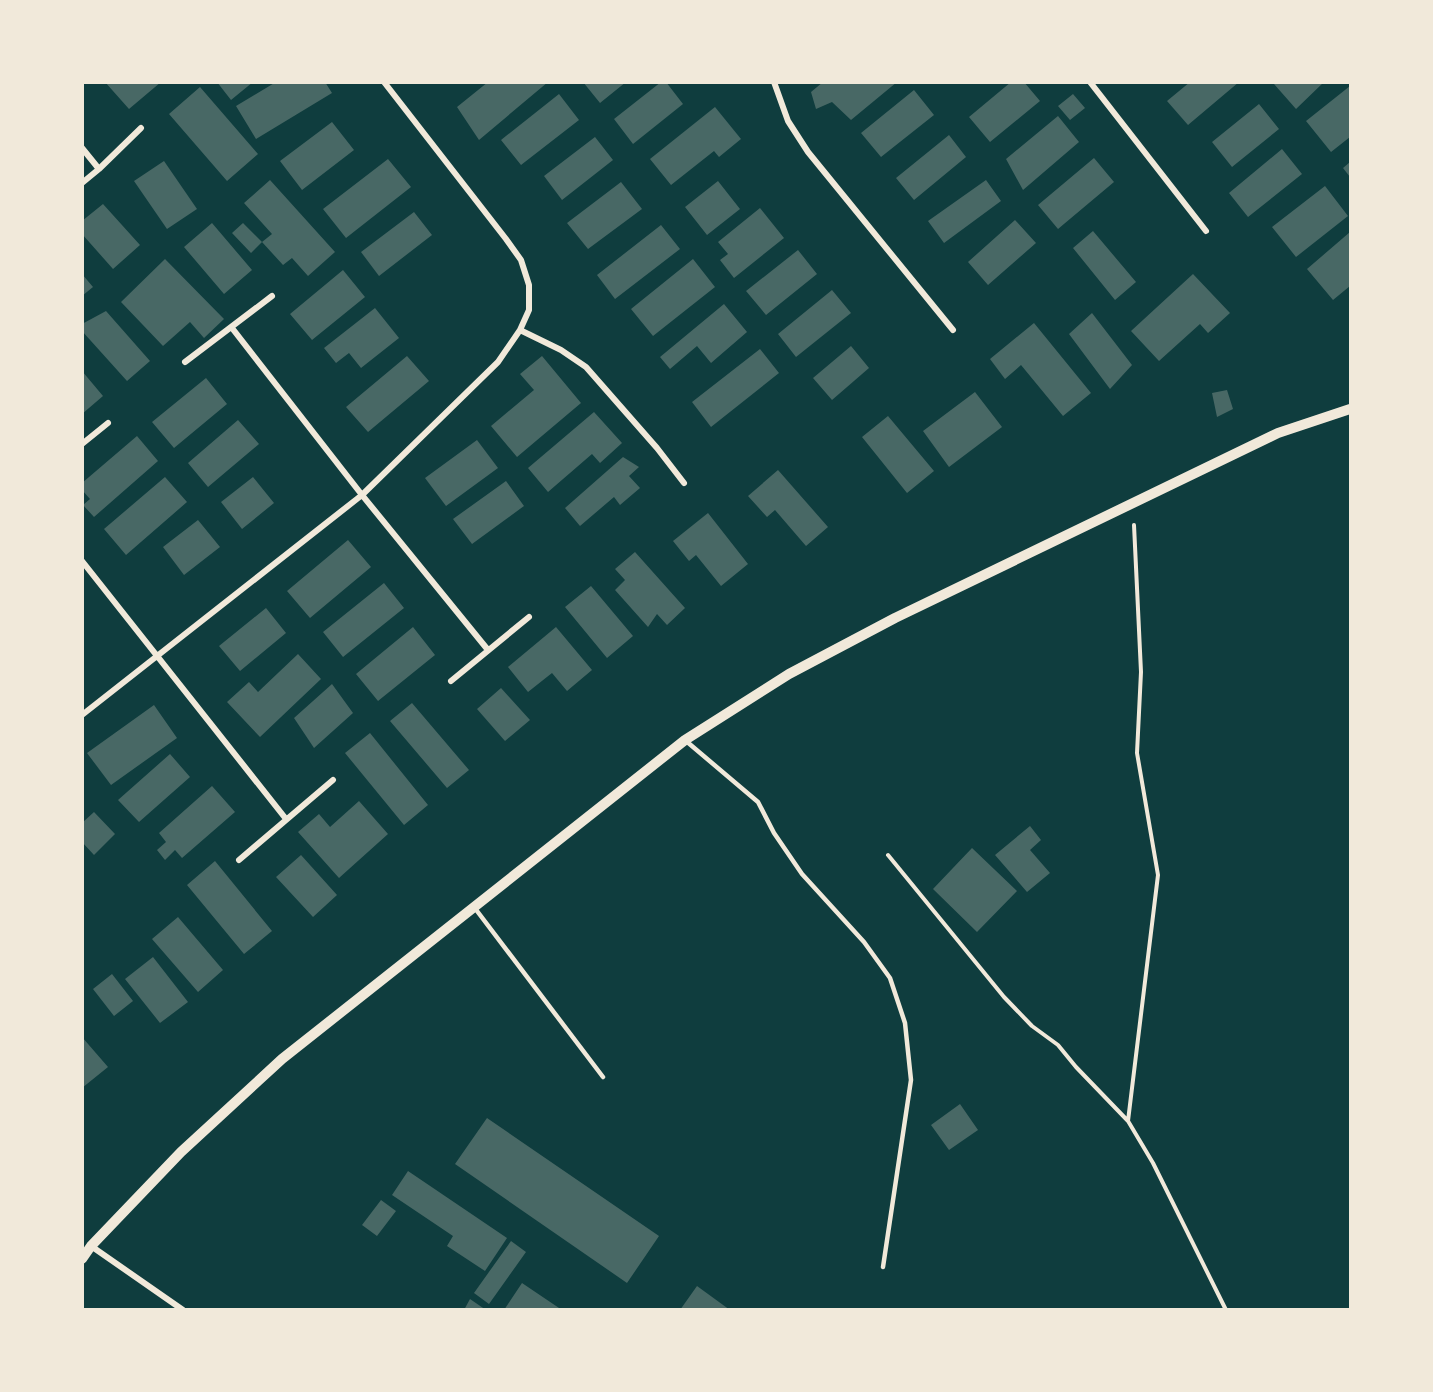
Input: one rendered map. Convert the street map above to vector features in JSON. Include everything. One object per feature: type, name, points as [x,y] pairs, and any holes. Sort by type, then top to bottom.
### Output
[{"type":"street","points":[[82,715],[362,495],[498,362],[520,330],[529,310],[529,285],[521,260],[384,82]]},
{"type":"street","points":[[774,82],[788,121],[808,152],[953,330]]},
{"type":"street","points":[[1090,82],[1206,231]]},
{"type":"street","points":[[82,183],[141,128]]},
{"type":"street","points":[[82,148],[99,169]]},
{"type":"street","points":[[185,362],[272,296]]},
{"type":"street","points":[[232,328],[362,495],[488,650]]},
{"type":"street","points":[[520,330],[561,350],[586,367],[657,448],[684,483]]},
{"type":"street","points":[[82,1259],[91,1246],[181,1152],[282,1059],[686,740],[789,674],[895,618],[1278,433],[1350,409]]},
{"type":"street","points":[[82,444],[108,423]]},
{"type":"street","points":[[82,561],[286,819]]},
{"type":"street","points":[[451,681],[529,617]]},
{"type":"street","points":[[238,860],[333,780]]},
{"type":"street","points":[[91,1246],[183,1310]]},
{"type":"lane","points":[[686,740],[758,802],[774,833],[802,874],[864,942],[890,978],[905,1023],[911,1080],[883,1267]]},
{"type":"lane","points":[[474,907],[603,1077]]},
{"type":"path","points":[[1128,1122],[1158,874],[1137,753],[1141,672],[1133,503]]},
{"type":"path","points":[[888,855],[1004,997],[1032,1026],[1058,1045],[1128,1122],[1154,1163],[1226,1310]]},
{"type":"building","points":[[105,82],[161,82],[129,109]]},
{"type":"building","points":[[217,82],[253,82],[231,100]]},
{"type":"building","points":[[276,82],[325,82],[332,93],[256,139],[236,106]]},
{"type":"building","points":[[488,82],[548,82],[479,140],[457,107]]},
{"type":"building","points":[[583,82],[626,82],[600,103]]},
{"type":"building","points":[[661,82],[666,82],[683,104],[633,144],[614,119]]},
{"type":"building","points":[[823,82],[897,82],[851,120],[832,102],[816,109],[811,92]]},
{"type":"building","points":[[1011,82],[1024,82],[1040,101],[990,142],[969,117]]},
{"type":"building","points":[[1190,82],[1239,82],[1188,125],[1167,101]]},
{"type":"building","points":[[1275,82],[1324,82],[1296,109],[1274,84]]},
{"type":"building","points":[[1350,86],[1350,137],[1331,152],[1306,121]]},
{"type":"building","points":[[200,87],[258,154],[227,181],[169,114]]},
{"type":"building","points":[[914,90],[934,115],[881,157],[861,133]]},
{"type":"building","points":[[559,94],[579,120],[521,165],[501,140]]},
{"type":"building","points":[[1073,94],[1085,108],[1070,120],[1058,106]]},
{"type":"building","points":[[1259,104],[1279,129],[1232,167],[1212,142]]},
{"type":"building","points":[[715,107],[741,139],[719,157],[714,151],[671,185],[650,159]]},
{"type":"building","points":[[1058,116],[1079,142],[1023,190],[1006,159]]},
{"type":"building","points":[[332,122],[354,150],[302,190],[280,161]]},
{"type":"building","points":[[949,135],[966,157],[914,200],[896,178]]},
{"type":"building","points":[[595,137],[613,160],[562,200],[544,176]]},
{"type":"building","points":[[1282,149],[1302,174],[1248,217],[1229,193]]},
{"type":"building","points":[[1094,158],[1114,182],[1058,229],[1038,205]]},
{"type":"building","points":[[388,159],[411,187],[346,238],[323,209]]},
{"type":"building","points":[[164,161],[197,209],[167,229],[134,181]]},
{"type":"building","points":[[1350,162],[1350,177],[1343,168]]},
{"type":"building","points":[[270,180],[335,252],[308,276],[292,258],[283,265],[262,242],[272,234],[244,203]]},
{"type":"building","points":[[986,180],[1001,201],[944,243],[928,221]]},
{"type":"building","points":[[718,181],[740,209],[707,235],[685,207]]},
{"type":"building","points":[[621,182],[642,209],[588,249],[567,223]]},
{"type":"building","points":[[1325,186],[1348,216],[1296,257],[1272,227]]},
{"type":"building","points":[[103,204],[140,245],[113,269],[82,234],[82,221]]},
{"type":"building","points":[[760,208],[784,238],[734,278],[720,260],[728,254],[718,242]]},
{"type":"building","points":[[414,212],[432,235],[379,276],[361,252]]},
{"type":"building","points":[[1015,220],[1036,243],[988,285],[968,262]]},
{"type":"building","points":[[212,223],[252,270],[224,294],[184,247]]},
{"type":"building","points":[[243,223],[262,242],[251,253],[232,233]]},
{"type":"building","points":[[661,225],[680,249],[615,299],[597,275]]},
{"type":"building","points":[[1093,231],[1136,282],[1115,300],[1073,248]]},
{"type":"building","points":[[1350,232],[1350,286],[1333,300],[1307,269]]},
{"type":"building","points":[[798,250],[817,274],[766,315],[746,291]]},
{"type":"building","points":[[165,259],[224,319],[204,338],[190,322],[163,346],[121,302]]},
{"type":"building","points":[[693,259],[715,287],[653,336],[631,309]]},
{"type":"building","points":[[343,270],[365,297],[312,340],[290,314]]},
{"type":"building","points":[[82,274],[93,287],[82,296]]},
{"type":"building","points":[[1193,274],[1230,313],[1208,333],[1200,324],[1159,361],[1131,331]]},
{"type":"building","points":[[832,290],[851,313],[796,357],[778,334]]},
{"type":"building","points":[[724,304],[747,332],[711,363],[697,346],[670,369],[660,357]]},
{"type":"building","points":[[375,308],[399,338],[361,368],[349,353],[336,363],[324,348]]},
{"type":"building","points":[[106,311],[150,361],[127,381],[82,331],[82,324]]},
{"type":"building","points":[[1092,313],[1132,365],[1110,389],[1069,334]]},
{"type":"building","points":[[1034,323],[1091,393],[1063,416],[1021,365],[1005,379],[990,359]]},
{"type":"building","points":[[851,346],[869,368],[832,400],[813,378]]},
{"type":"building","points":[[760,349],[779,373],[711,427],[692,402]]},
{"type":"building","points":[[407,356],[429,381],[368,432],[346,407]]},
{"type":"building","points":[[542,356],[581,403],[517,457],[491,426],[534,390],[520,374]]},
{"type":"building","points":[[82,371],[103,396],[82,414]]},
{"type":"building","points":[[206,378],[227,404],[174,448],[152,422]]},
{"type":"building","points":[[1227,390],[1233,409],[1217,417],[1212,393]]},
{"type":"building","points":[[975,392],[1002,427],[949,467],[923,431]]},
{"type":"building","points":[[594,412],[622,443],[600,463],[592,454],[548,492],[528,468]]},
{"type":"building","points":[[888,416],[934,471],[907,493],[862,437]]},
{"type":"building","points":[[238,420],[259,444],[208,487],[188,463]]},
{"type":"building","points":[[137,436],[158,461],[94,517],[83,505],[90,499],[82,490],[82,483]]},
{"type":"building","points":[[477,440],[498,468],[446,506],[425,478]]},
{"type":"building","points":[[623,457],[639,467],[629,476],[640,488],[620,505],[614,497],[580,526],[565,508]]},
{"type":"building","points":[[778,470],[828,527],[806,546],[775,510],[767,517],[748,496]]},
{"type":"building","points":[[165,477],[187,502],[126,555],[104,529]]},
{"type":"building","points":[[253,477],[274,503],[242,529],[221,502]]},
{"type":"building","points":[[506,481],[524,506],[472,544],[453,519]]},
{"type":"building","points":[[708,513],[748,564],[721,586],[696,555],[689,561],[673,541]]},
{"type":"building","points":[[198,520],[220,547],[184,575],[163,547]]},
{"type":"building","points":[[348,540],[371,567],[310,618],[287,591]]},
{"type":"building","points":[[635,552],[685,608],[667,625],[657,614],[648,627],[615,590],[625,580],[615,569]]},
{"type":"building","points":[[384,583],[404,608],[343,657],[323,632]]},
{"type":"building","points":[[591,586],[633,636],[607,658],[565,607]]},
{"type":"building","points":[[266,608],[286,633],[240,671],[219,646]]},
{"type":"building","points":[[413,627],[435,655],[378,701],[356,674]]},
{"type":"building","points":[[556,627],[592,670],[567,691],[552,673],[528,692],[508,667]]},
{"type":"building","points":[[298,654],[321,679],[260,737],[227,702],[249,682],[258,692]]},
{"type":"building","points":[[332,684],[353,713],[314,748],[294,718]]},
{"type":"building","points":[[501,688],[530,720],[505,741],[477,709]]},
{"type":"building","points":[[412,703],[469,770],[447,788],[390,721]]},
{"type":"building","points":[[154,705],[177,738],[111,785],[87,753]]},
{"type":"building","points":[[370,733],[428,805],[404,825],[345,753]]},
{"type":"building","points":[[170,754],[190,777],[139,822],[118,800]]},
{"type":"building","points":[[212,786],[235,812],[182,858],[175,850],[165,860],[157,850],[166,842],[159,833]]},
{"type":"building","points":[[359,801],[388,834],[339,878],[298,832],[319,814],[330,827]]},
{"type":"building","points":[[94,812],[115,834],[94,855],[82,842],[82,823]]},
{"type":"building","points":[[1030,826],[1041,840],[1030,850],[1050,873],[1027,892],[995,855]]},
{"type":"building","points":[[972,848],[1017,891],[977,932],[933,889]]},
{"type":"building","points":[[301,855],[337,895],[313,917],[276,877]]},
{"type":"building","points":[[215,861],[272,931],[244,954],[187,885]]},
{"type":"building","points":[[178,917],[223,970],[198,992],[152,939]]},
{"type":"building","points":[[153,957],[188,1002],[160,1023],[125,979]]},
{"type":"building","points":[[112,974],[133,1001],[114,1016],[93,989]]},
{"type":"building","points":[[82,1037],[108,1067],[82,1088]]},
{"type":"building","points":[[960,1104],[978,1130],[949,1150],[931,1125]]},
{"type":"building","points":[[487,1118],[659,1236],[627,1283],[455,1164]]},
{"type":"building","points":[[408,1171],[507,1238],[485,1271],[447,1246],[453,1236],[392,1195]]},
{"type":"building","points":[[381,1200],[396,1211],[377,1236],[362,1225]]},
{"type":"building","points":[[511,1241],[526,1252],[489,1304],[474,1293]]},
{"type":"building","points":[[522,1283],[562,1310],[504,1310]]},
{"type":"building","points":[[697,1286],[730,1310],[680,1310]]},
{"type":"building","points":[[470,1299],[486,1310],[464,1310]]}]
